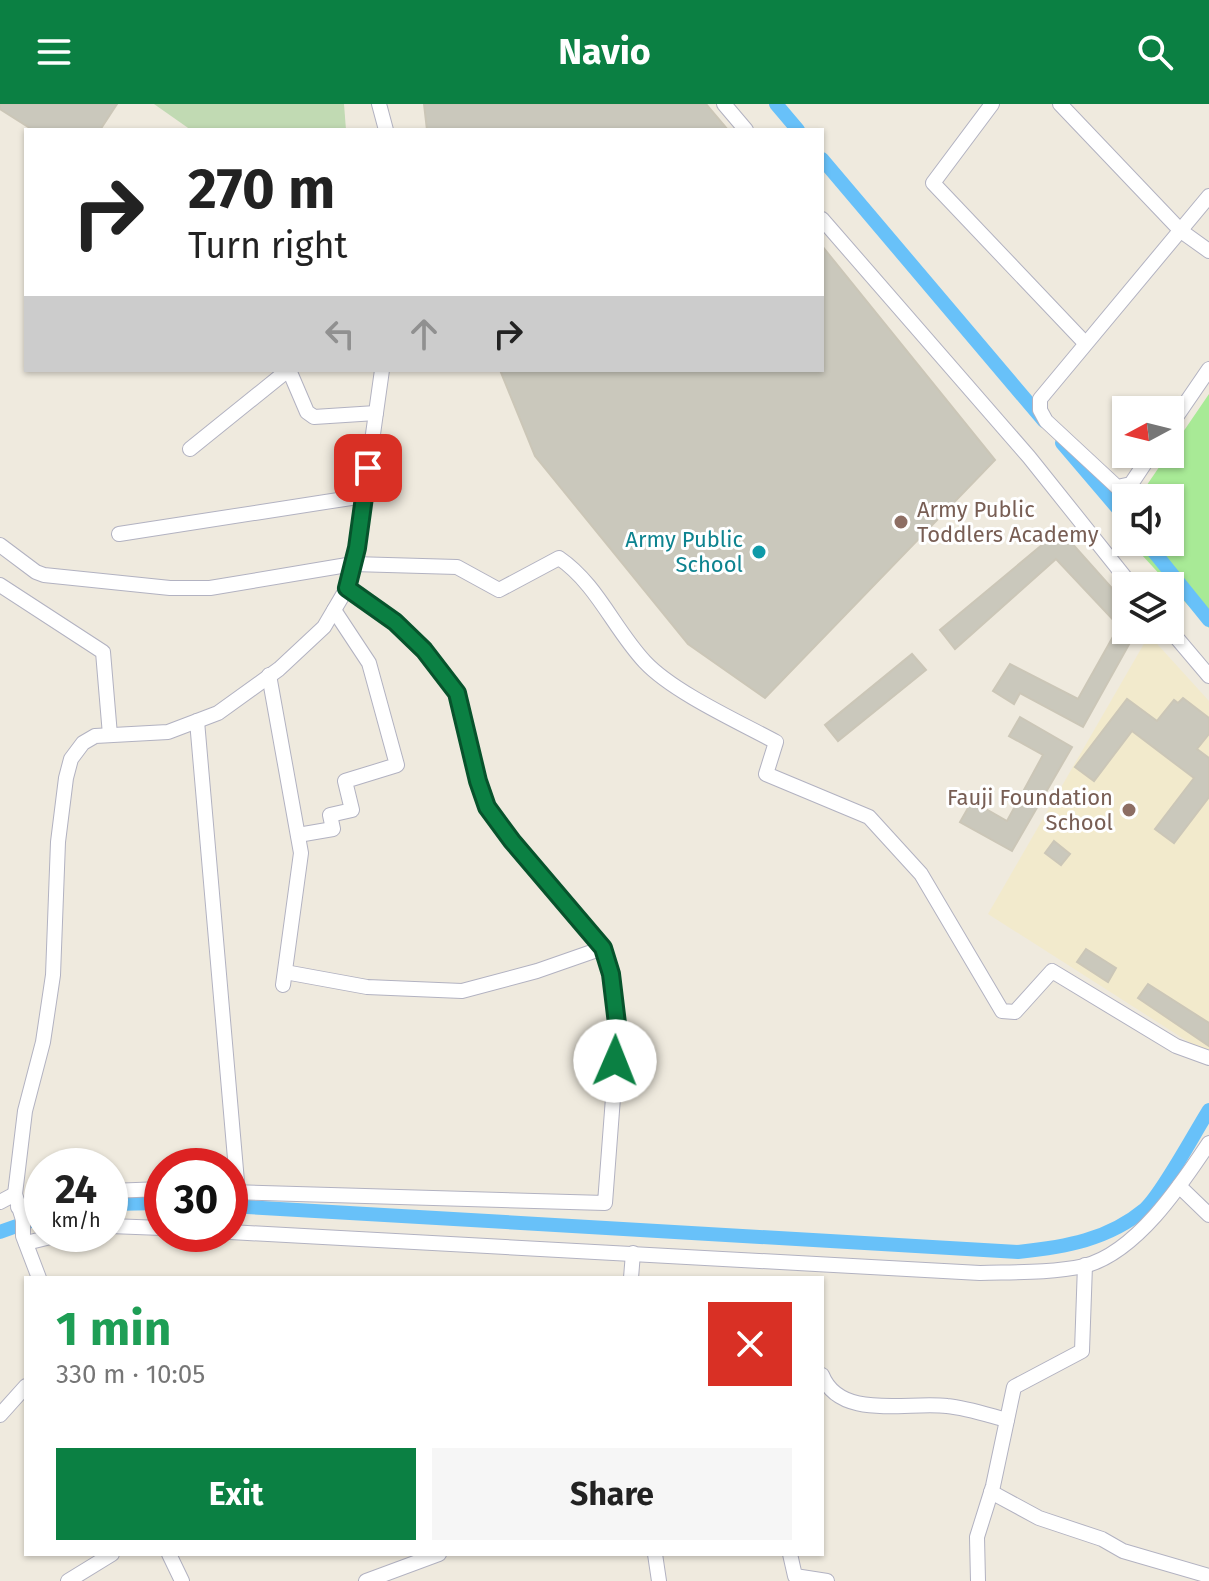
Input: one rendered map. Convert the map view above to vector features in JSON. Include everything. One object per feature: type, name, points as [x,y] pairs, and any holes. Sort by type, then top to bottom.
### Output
[{"type":"street","points":[[379,104],[385,128]]},
{"type":"street","points":[[724,104],[744,128]]},
{"type":"street","points":[[992,104],[933,183],[1085,343]]},
{"type":"street","points":[[1060,104],[1181,231],[1209,251]]},
{"type":"street","points":[[1142,468],[1131,484],[1117,487],[1046,421],[1040,410],[1040,399],[1209,196]]},
{"type":"street","points":[[824,221],[1029,457],[1121,572]]},
{"type":"street","points":[[1184,406],[1209,369]]},
{"type":"street","points":[[190,449],[286,372]]},
{"type":"street","points":[[289,372],[307,412],[314,417],[376,413]]},
{"type":"street","points":[[24,1239],[10,1203],[25,1111],[43,1042],[53,975],[58,842],[71,759],[83,743],[95,736],[168,732],[218,713],[279,669],[324,627],[347,588],[353,564],[382,372]]},
{"type":"street","points":[[119,534],[364,496]]},
{"type":"street","points":[[0,545],[44,575],[170,588],[210,588],[353,564],[457,567],[499,590],[559,558],[577,571],[646,663],[704,704],[776,742],[766,774],[869,817],[921,874],[1002,1011],[1015,1012],[1052,971],[1176,1046],[1209,1058]]},
{"type":"street","points":[[0,585],[103,652],[110,735]]},
{"type":"street","points":[[248,1192],[605,1203],[618,1032],[611,974],[603,948],[487,807],[457,693],[424,650],[395,622],[347,588]]},
{"type":"street","points":[[298,835],[333,829],[330,815],[352,810],[345,781],[397,765],[369,663],[334,610]]},
{"type":"street","points":[[1182,644],[1209,676]]},
{"type":"street","points":[[269,675],[301,853],[284,979],[462,991],[537,971],[603,948]]},
{"type":"street","points":[[197,721],[231,1148]]},
{"type":"street","points":[[248,1233],[980,1273],[1085,1265],[1123,1246],[1179,1186],[1209,1143]]},
{"type":"street","points":[[1179,1186],[1209,1215]]},
{"type":"street","points":[[29,1252],[38,1276]]},
{"type":"street","points":[[631,1276],[633,1253]]},
{"type":"street","points":[[747,1261],[751,1276]]},
{"type":"street","points":[[978,1581],[977,1537],[991,1492],[1014,1387],[1082,1351],[1085,1265]]},
{"type":"street","points":[[824,1381],[843,1399],[883,1407],[946,1406],[1007,1420]]},
{"type":"street","points":[[0,1415],[24,1388]]},
{"type":"street","points":[[991,1492],[1039,1518],[1102,1539],[1123,1551],[1209,1576]]},
{"type":"street","points":[[68,1581],[109,1556]]},
{"type":"street","points":[[170,1556],[182,1581]]},
{"type":"street","points":[[366,1581],[434,1556]]},
{"type":"street","points":[[655,1556],[659,1581]]},
{"type":"street","points":[[790,1556],[795,1576],[827,1581]]},
{"type":"shaded area","name":"Fauji Foundation School","points":[[1144,644],[1157,644],[1209,701],[1209,1055],[988,914]]},
{"type":"green space","points":[[154,104],[344,104],[346,128],[188,128]]},
{"type":"green space","points":[[1209,394],[1209,628],[1184,601],[1184,572],[1158,572],[1143,556],[1184,556],[1184,484],[1148,484],[1158,468],[1184,468],[1184,431]]},
{"type":"building","points":[[0,104],[117,104],[101,128],[30,128],[0,109]]},
{"type":"building","points":[[424,104],[706,104],[726,128],[427,128]]},
{"type":"building","name":"Army Public School","points":[[824,248],[995,460],[765,698],[688,644],[535,456],[501,372],[824,372]]},
{"type":"building","points":[[1060,530],[1112,588],[1112,619],[1056,559],[955,649],[940,630]]},
{"type":"building","points":[[1112,638],[1112,644],[1129,644],[1083,727],[1020,693],[1014,704],[993,691],[1010,664],[1078,699]]},
{"type":"building","points":[[912,654],[926,670],[838,741],[825,725]]},
{"type":"building","points":[[1183,698],[1209,718],[1209,734],[1197,749],[1209,758],[1209,797],[1174,843],[1155,829],[1194,778],[1132,731],[1094,781],[1075,767],[1127,699],[1157,721],[1174,700],[1178,703]]},
{"type":"building","points":[[1020,717],[1072,747],[1012,851],[960,822],[972,801],[1007,821],[1043,755],[1009,736]]},
{"type":"building","points":[[1054,841],[1070,854],[1061,865],[1045,853]]},
{"type":"building","points":[[1086,949],[1116,968],[1108,982],[1077,962]]},
{"type":"building","points":[[1148,984],[1209,1023],[1209,1046],[1138,998]]},
{"type":"waterway","points":[[776,104],[796,128]]},
{"type":"waterway","points":[[824,161],[1044,421]]},
{"type":"waterway","points":[[1062,443],[1112,502]]},
{"type":"waterway","points":[[1157,556],[1209,620]]},
{"type":"waterway","points":[[248,1207],[1018,1252],[1085,1240],[1131,1220],[1145,1209],[1160,1190],[1209,1110]]},
{"type":"waterway","points":[[128,1204],[144,1203]]},
{"type":"waterway","points":[[0,1232],[24,1223]]},
{"type":"place","name":"Army Public Toddlers Academy","points":[[901,522]]},
{"type":"place","name":"Army Public School","points":[[759,552]]},
{"type":"place","name":"Fauji Foundation School","points":[[1129,810]]},
{"type":"route","points":[[368,468],[357,548],[347,588],[395,622],[424,650],[457,693],[487,807],[603,948],[611,974],[618,1032],[615,1061]]}]
